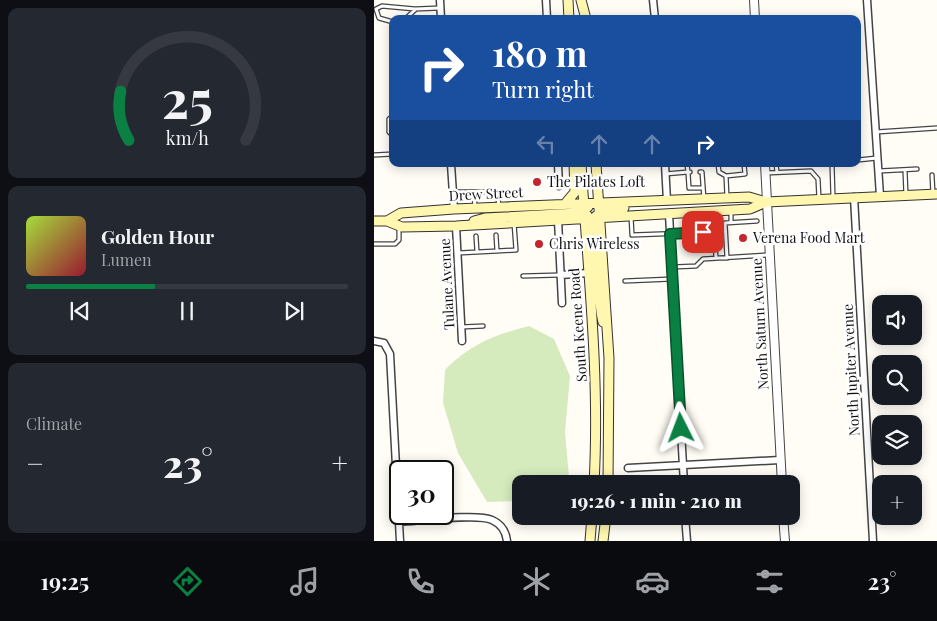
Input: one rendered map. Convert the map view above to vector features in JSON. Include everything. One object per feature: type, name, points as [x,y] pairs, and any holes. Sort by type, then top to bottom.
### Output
[{"type":"main road","points":[[568,0],[569,15]]},
{"type":"main road","points":[[581,0],[586,15]]},
{"type":"main road","points":[[585,0],[587,15]]},
{"type":"main road","points":[[565,204],[575,192],[574,167]]},
{"type":"main road","name":"South Keene Road","points":[[582,167],[592,211],[608,339],[608,475]]},
{"type":"main road","points":[[586,167],[592,211]]},
{"type":"main road","name":"South Keene Road","points":[[594,475],[595,378],[586,234],[598,192],[596,167]]},
{"type":"main road","name":"Drew Street","points":[[387,220],[399,225],[456,226],[558,220],[592,211],[667,201],[749,197],[766,202],[935,194]]},
{"type":"main road","points":[[456,226],[485,218],[667,206],[691,200]]},
{"type":"main road","name":"Drew Street","points":[[374,221],[387,220],[401,213],[454,209],[565,204],[618,216],[630,216],[750,209],[766,202]]},
{"type":"main road","points":[[590,541],[591,525]]},
{"type":"main road","points":[[603,541],[605,525]]},
{"type":"street","points":[[440,0],[441,15]]},
{"type":"street","points":[[546,0],[547,15]]},
{"type":"street","points":[[653,0],[655,15]]},
{"type":"street","points":[[754,0],[755,15]]},
{"type":"street","points":[[867,0],[880,196]]},
{"type":"street","points":[[451,167],[454,209]]},
{"type":"street","points":[[558,167],[559,186]]},
{"type":"street","points":[[665,167],[667,201]]},
{"type":"street","name":"North Saturn Avenue","points":[[765,167],[781,475]]},
{"type":"street","name":"North Jupiter Avenue","points":[[854,197],[873,541]]},
{"type":"street","points":[[669,214],[684,475]]},
{"type":"street","points":[[558,220],[562,303]]},
{"type":"street","name":"Tulane Avenue","points":[[456,226],[462,341]]},
{"type":"street","points":[[561,275],[588,273]]},
{"type":"street","points":[[374,341],[384,343],[390,354],[396,460]]},
{"type":"street","points":[[628,468],[780,460]]},
{"type":"street","points":[[454,519],[483,518],[499,524],[505,532],[507,541]]},
{"type":"street","points":[[399,525],[400,541]]},
{"type":"street","points":[[686,525],[687,541]]},
{"type":"street","points":[[784,525],[785,541]]},
{"type":"lane","points":[[389,21],[379,18],[376,9],[382,6],[415,9],[441,8]]},
{"type":"lane","points":[[409,15],[415,9]]},
{"type":"lane","points":[[876,132],[937,128]]},
{"type":"lane","points":[[374,155],[389,154]]},
{"type":"lane","points":[[861,160],[878,158]]},
{"type":"lane","points":[[688,167],[689,188],[704,188]]},
{"type":"lane","points":[[718,167],[719,172],[726,176],[744,174],[744,167]]},
{"type":"lane","points":[[776,167],[777,172]]},
{"type":"lane","points":[[832,167],[834,198]]},
{"type":"lane","points":[[878,171],[917,169]]},
{"type":"lane","points":[[904,170],[906,195]]},
{"type":"lane","points":[[765,172],[811,171],[818,179],[819,199]]},
{"type":"lane","points":[[665,174],[689,172]]},
{"type":"lane","points":[[700,172],[702,172],[704,199]]},
{"type":"lane","points":[[932,175],[935,194]]},
{"type":"lane","points":[[726,176],[727,198]]},
{"type":"lane","points":[[453,192],[498,192],[500,207]]},
{"type":"lane","points":[[474,192],[475,208]]},
{"type":"lane","points":[[730,210],[731,222]]},
{"type":"lane","points":[[713,211],[716,258]]},
{"type":"lane","points":[[691,212],[692,232]]},
{"type":"lane","points":[[630,216],[632,236],[714,232]]},
{"type":"lane","points":[[727,258],[725,224],[756,221]]},
{"type":"lane","points":[[458,253],[516,250],[514,222]]},
{"type":"lane","points":[[374,244],[395,244],[399,240],[399,225]]},
{"type":"lane","points":[[496,235],[497,251]]},
{"type":"lane","points":[[476,236],[477,252]]},
{"type":"lane","points":[[672,268],[696,266],[703,259],[769,255]]},
{"type":"lane","points":[[523,276],[561,275]]},
{"type":"lane","points":[[625,282],[673,279]]},
{"type":"lane","points":[[462,327],[483,326]]},
{"type":"green space","points":[[529,326],[554,339],[570,376],[565,432],[569,475],[512,475],[512,501],[487,502],[458,453],[443,403],[445,370],[464,353],[505,333]]},
{"type":"place","name":"The Pilates Loft","points":[[537,182]]},
{"type":"place","name":"Verena Food Mart","points":[[743,238]]},
{"type":"place","name":"Chris Wireless","points":[[539,244]]},
{"type":"route","points":[[681,428],[670,234],[703,232]]}]
